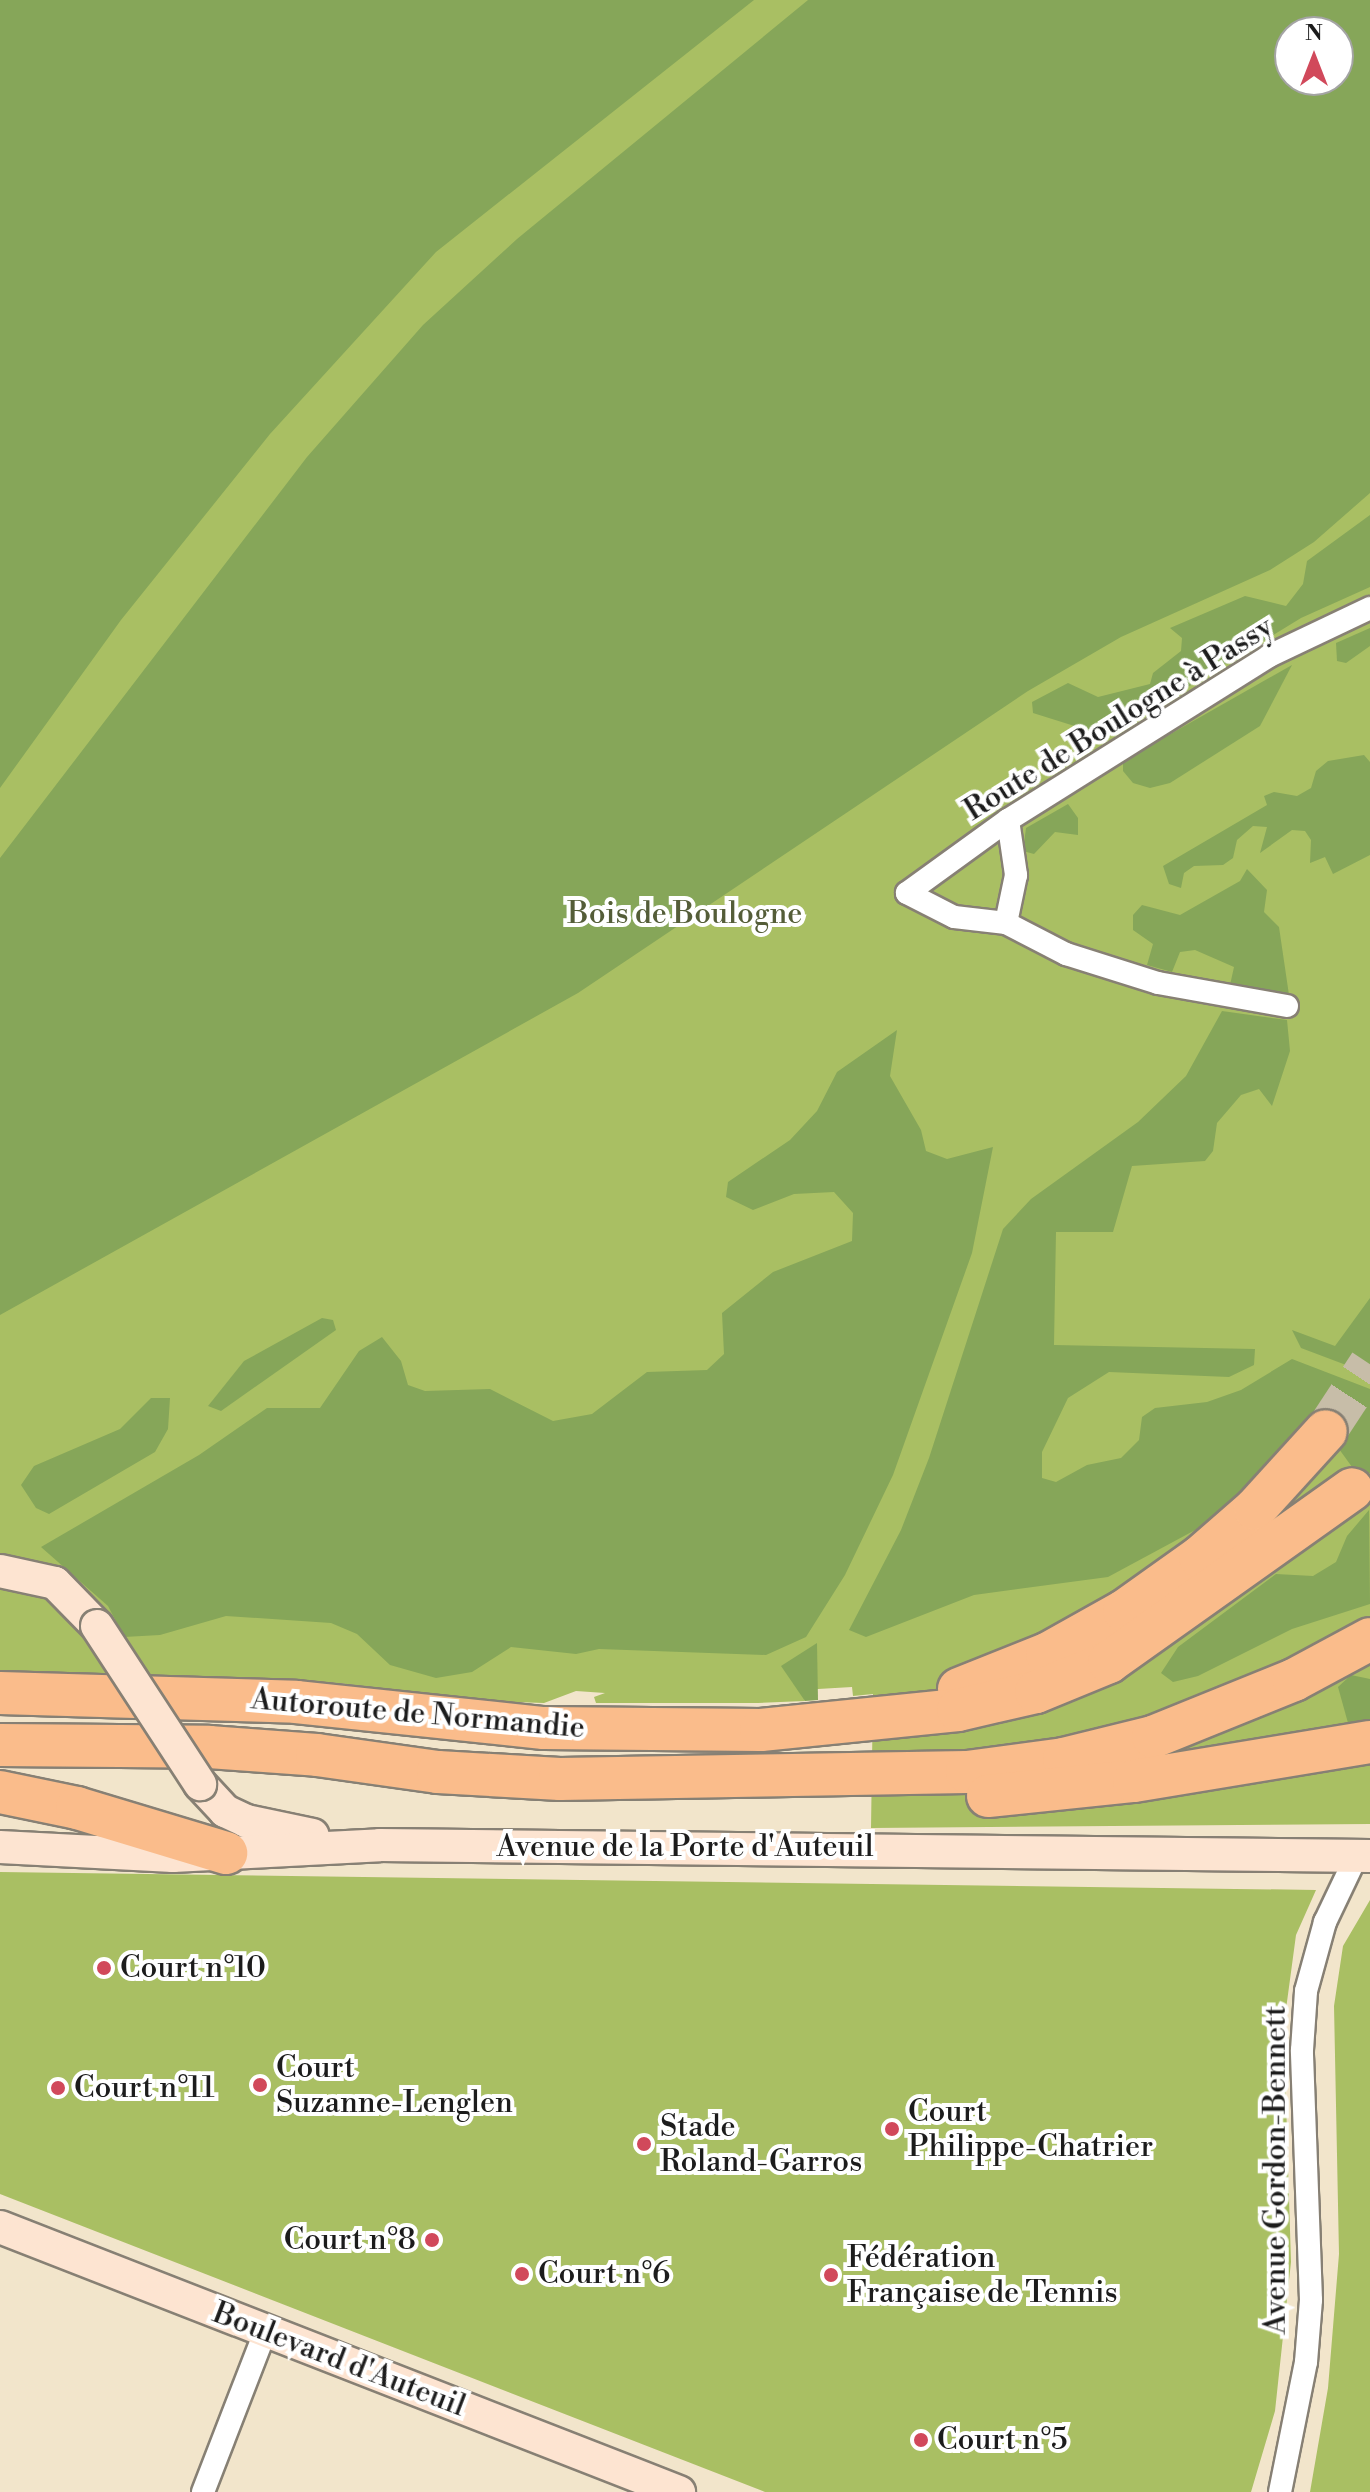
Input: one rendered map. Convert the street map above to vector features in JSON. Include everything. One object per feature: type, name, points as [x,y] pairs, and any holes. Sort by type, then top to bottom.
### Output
[{"type":"highway","points":[[836,1724],[989,1678],[1047,1654],[1124,1611],[1200,1557],[1255,1509],[1326,1431]]},
{"type":"highway","points":[[836,1724],[995,1704],[1109,1662],[1352,1489]]},
{"type":"highway","points":[[647,1781],[967,1772],[1064,1759],[1205,1718],[1294,1680],[1370,1639]]},
{"type":"highway","name":"Autoroute de Normandie","points":[[0,1693],[296,1702],[544,1728],[761,1730],[836,1724]]},
{"type":"highway","points":[[647,1781],[984,1797],[1134,1781],[1370,1742]]},
{"type":"highway","name":"Autoroute de Normandie","points":[[0,1745],[209,1747],[317,1755],[438,1772],[647,1781]]},
{"type":"highway","points":[[0,1792],[77,1808],[226,1853]]},
{"type":"main road","points":[[0,1571],[55,1583],[97,1626],[200,1784],[225,1811],[246,1821],[380,1845]]},
{"type":"main road","name":"Avenue de la Porte d'Auteuil","points":[[0,1847],[173,1856],[380,1845],[1364,1855]]},
{"type":"main road","name":"Boulevard d'Auteuil","points":[[0,2227],[679,2492]]},
{"type":"street","name":"Route de Boulogne à Passy","points":[[1006,923],[954,917],[907,893],[1008,820],[1269,656],[1370,608]]},
{"type":"street","points":[[1008,820],[1016,875],[1006,923],[1066,954],[1158,983],[1287,1006]]},
{"type":"street","name":"Avenue Gordon-Bennett","points":[[1280,2492],[1306,2362],[1311,2300],[1302,2050],[1306,1991],[1325,1922],[1364,1855]]},
{"type":"street","points":[[203,2492],[265,2332]]},
{"type":"green space","name":"Bois de Boulogne","points":[[0,0],[1370,0],[1370,1824],[871,1828],[873,1694],[853,1696],[852,1687],[801,1690],[805,1701],[596,1703],[594,1697],[605,1693],[576,1691],[544,1703],[482,1701],[338,1683],[0,1672]]},
{"type":"green space","points":[[0,0],[754,0],[436,252],[270,434],[121,620],[0,788]]},
{"type":"green space","points":[[808,0],[1370,0],[1370,493],[1314,542],[1270,570],[1121,637],[1028,691],[578,993],[0,1315],[0,858],[307,457],[423,325],[517,239]]},
{"type":"green space","points":[[1370,515],[1370,587],[1301,618],[1096,743],[1084,729],[1033,713],[1032,702],[1068,683],[1098,697],[1150,684],[1153,673],[1181,651],[1182,638],[1170,628],[1245,596],[1286,606],[1303,584],[1307,561]]},
{"type":"green space","points":[[1370,628],[1370,646],[1346,663],[1337,661],[1336,643]]},
{"type":"green space","points":[[1292,665],[1260,726],[1170,783],[1150,788],[1133,783],[1123,771],[1123,761]]},
{"type":"green space","points":[[1364,755],[1370,762],[1370,855],[1333,874],[1325,857],[1310,863],[1311,840],[1305,831],[1292,830],[1260,853],[1267,827],[1253,826],[1237,840],[1233,858],[1223,865],[1194,866],[1184,873],[1181,888],[1169,884],[1163,866],[1267,805],[1264,796],[1274,792],[1297,796],[1311,788],[1316,771],[1328,761]]},
{"type":"green space","points":[[1068,804],[1078,818],[1078,835],[1055,832],[1034,854],[1023,851],[1026,828]]},
{"type":"green space","points":[[1247,869],[1267,890],[1264,912],[1279,927],[1289,995],[1230,985],[1234,967],[1195,950],[1180,952],[1172,972],[1147,965],[1153,944],[1133,930],[1133,915],[1142,905],[1180,915],[1240,881]]},
{"type":"green space","points":[[1222,1011],[1287,1020],[1290,1051],[1272,1106],[1259,1089],[1241,1095],[1217,1123],[1213,1151],[1205,1161],[1132,1166],[1113,1232],[1056,1232],[1054,1345],[1255,1349],[1254,1365],[1229,1377],[1109,1372],[1068,1398],[1042,1452],[1042,1478],[1056,1482],[1087,1465],[1121,1458],[1139,1440],[1142,1417],[1155,1408],[1207,1402],[1241,1390],[1292,1359],[1370,1389],[1370,1473],[1360,1478],[1326,1431],[1236,1508],[1108,1577],[974,1595],[866,1637],[849,1630],[901,1530],[929,1458],[1003,1229],[1031,1199],[1138,1122],[1186,1076]]},
{"type":"green space","points":[[897,1030],[890,1076],[921,1130],[926,1151],[947,1159],[993,1147],[972,1253],[893,1475],[845,1575],[806,1637],[766,1655],[599,1649],[576,1654],[511,1647],[472,1672],[436,1678],[390,1665],[357,1634],[331,1623],[226,1616],[160,1635],[124,1637],[108,1606],[41,1547],[199,1455],[267,1408],[320,1408],[359,1351],[382,1337],[401,1361],[408,1385],[425,1391],[490,1389],[553,1421],[592,1414],[647,1372],[707,1370],[724,1354],[722,1313],[773,1272],[852,1241],[853,1213],[834,1192],[794,1194],[753,1210],[726,1197],[728,1182],[790,1140],[817,1111],[837,1072]]},
{"type":"green space","points":[[1370,1298],[1370,1374],[1301,1348],[1292,1330],[1335,1346]]},
{"type":"green space","points":[[322,1318],[333,1320],[336,1330],[221,1411],[208,1406],[244,1361]]},
{"type":"green space","points":[[151,1398],[170,1398],[168,1429],[155,1452],[49,1514],[36,1508],[21,1485],[34,1466],[120,1429]]},
{"type":"green space","points":[[1369,1510],[1370,1604],[1292,1629],[1198,1676],[1173,1682],[1161,1673],[1178,1647],[1276,1574],[1313,1576],[1336,1562],[1347,1536]]},
{"type":"green space","points":[[817,1643],[818,1700],[805,1701],[781,1666]]},
{"type":"green space","points":[[1351,1675],[1370,1679],[1370,1727],[1348,1723],[1338,1687]]},
{"type":"green space","name":"Stade Roland-Garros","points":[[0,1872],[1316,1890],[1296,1935],[1284,2024],[1278,2029],[1277,2045],[1270,2043],[1271,2064],[1285,2069],[1291,2262],[1275,2411],[1251,2492],[765,2492],[0,2194]]},
{"type":"green space","points":[[1370,1900],[1370,2492],[1310,2492],[1328,2388],[1339,2254],[1334,2006],[1343,1946]]},
{"type":"tunnel","points":[[1326,1431],[1370,1364]]},
{"type":"place","name":"Court n°10","points":[[104,1968]]},
{"type":"place","name":"Court Suzanne-Lenglen","points":[[260,2085]]},
{"type":"place","name":"Court n°11","points":[[58,2088]]},
{"type":"place","name":"Court Philippe-Chatrier","points":[[892,2129]]},
{"type":"place","name":"Stade Roland-Garros","points":[[644,2144]]},
{"type":"place","name":"Court n°8","points":[[432,2240]]},
{"type":"place","name":"Court n°6","points":[[522,2274]]},
{"type":"place","name":"Fédération Française de Tennis","points":[[831,2275]]},
{"type":"place","name":"Court n°5","points":[[921,2440]]}]
